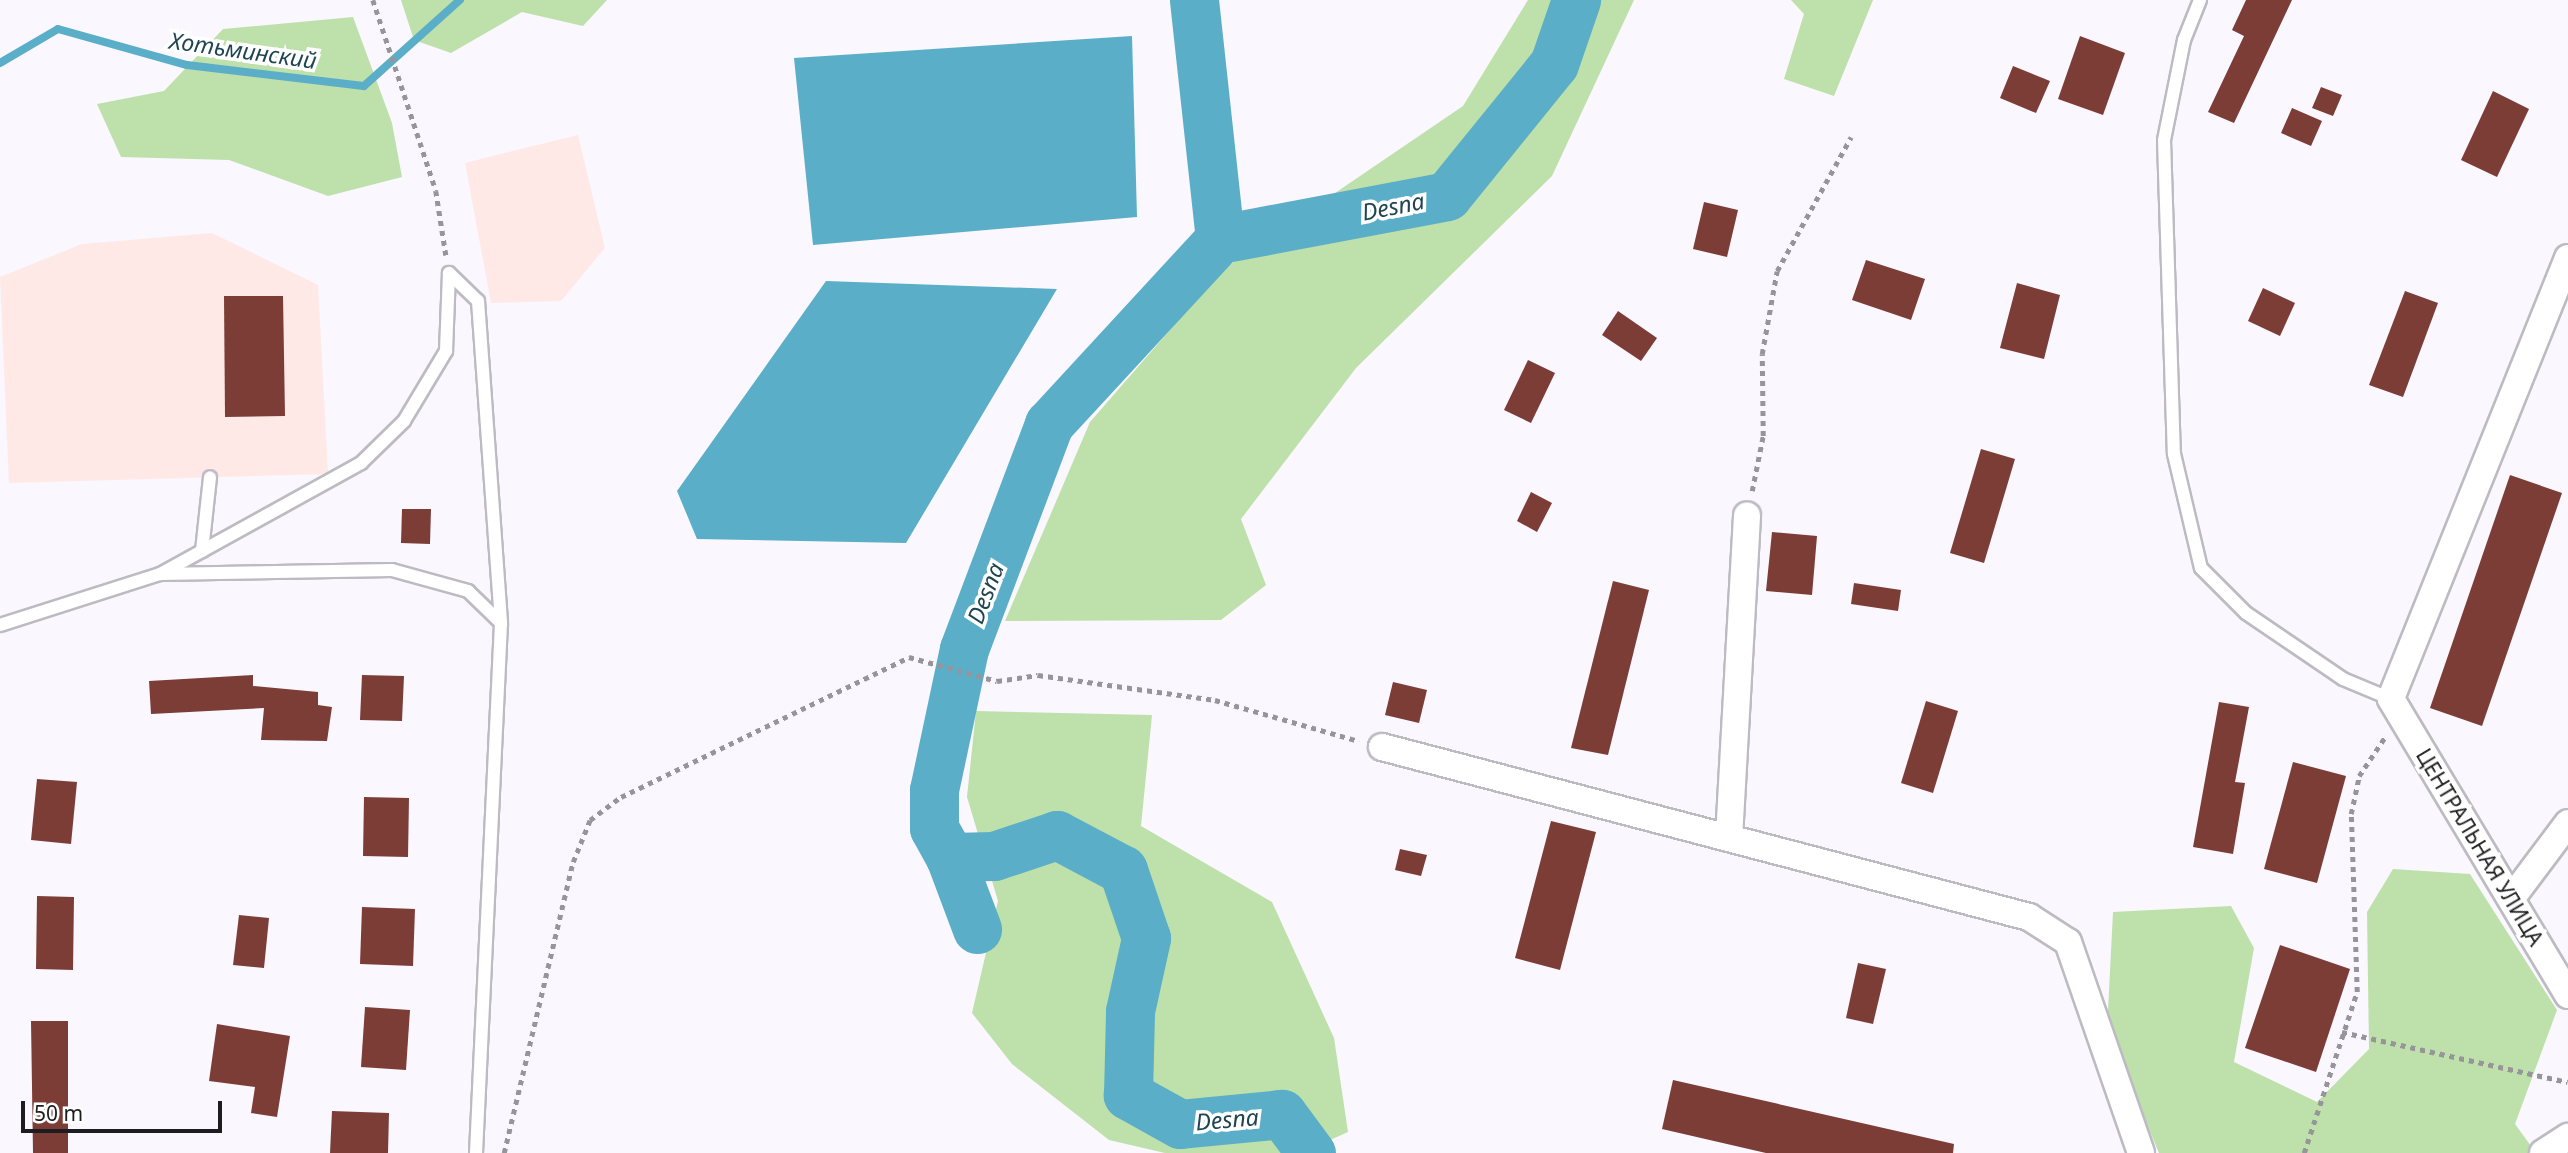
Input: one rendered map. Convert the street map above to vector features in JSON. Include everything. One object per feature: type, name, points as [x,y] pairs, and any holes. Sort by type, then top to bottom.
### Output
[{"type":"street","points":[[2396,706],[2568,258]]},
{"type":"street","points":[[1729,838],[1747,516]]},
{"type":"street","name":"ЦЕНТРАЛЬНАЯ УЛИЦА","points":[[2396,706],[2568,995]]},
{"type":"street","points":[[1382,747],[2029,917],[2068,942],[2141,1153]]},
{"type":"street","points":[[2511,899],[2568,823]]},
{"type":"street","points":[[2543,1153],[2568,1137]]},
{"type":"lane","points":[[2200,0],[2184,40],[2164,140],[2174,454],[2201,568],[2246,613],[2343,679],[2396,706]]},
{"type":"lane","points":[[0,625],[160,574],[361,463],[404,421],[446,351],[449,273]]},
{"type":"lane","points":[[449,273],[478,301],[501,623],[476,1153]]},
{"type":"lane","points":[[202,551],[210,477]]},
{"type":"lane","points":[[160,574],[392,570],[468,591],[501,623]]},
{"type":"path","points":[[373,0],[436,191],[449,273]]},
{"type":"path","points":[[1747,516],[1763,436],[1762,354],[1777,271],[1850,137]]},
{"type":"path","points":[[504,1153],[573,862],[590,820],[621,797],[909,657],[989,680],[1038,675],[1215,700],[1382,747]]},
{"type":"path","points":[[2304,1153],[2357,992],[2351,814],[2359,776],[2396,706]]},
{"type":"path","points":[[2342,1032],[2568,1082]]},
{"type":"shaded area","points":[[578,135],[605,248],[561,301],[491,303],[465,163]]},
{"type":"shaded area","points":[[212,233],[318,285],[328,474],[9,483],[0,277],[82,244]]},
{"type":"green space","points":[[401,0],[607,0],[583,26],[522,12],[451,53],[414,40]]},
{"type":"green space","points":[[1528,0],[1634,0],[1552,176],[1356,368],[1241,519],[1266,585],[1221,620],[1005,621],[1090,422],[1222,270],[1463,106]]},
{"type":"green space","points":[[1791,0],[1873,0],[1834,96],[1784,79],[1804,14]]},
{"type":"green space","points":[[353,17],[392,123],[402,177],[328,196],[229,160],[121,157],[97,104],[164,91],[223,29]]},
{"type":"green space","points":[[976,711],[1152,715],[1141,826],[1272,902],[1334,1038],[1348,1132],[1301,1153],[1165,1153],[1109,1140],[1012,1064],[972,1013],[998,901],[967,797]]},
{"type":"green space","points":[[2393,869],[2470,874],[2557,1010],[2515,1124],[2536,1153],[2159,1153],[2107,1030],[2113,912],[2231,906],[2254,948],[2234,1062],[2317,1102],[2369,1049],[2367,912]]},
{"type":"water","points":[[1132,36],[1137,217],[813,245],[794,58]]},
{"type":"water","points":[[826,281],[1057,289],[906,543],[697,539],[677,491]]},
{"type":"building","points":[[2246,0],[2292,0],[2234,123],[2208,112],[2244,36],[2232,30]]},
{"type":"building","points":[[2080,36],[2125,53],[2103,115],[2058,99]]},
{"type":"building","points":[[2013,66],[2050,81],[2036,113],[2000,98]]},
{"type":"building","points":[[2321,87],[2342,95],[2333,116],[2312,108]]},
{"type":"building","points":[[2493,91],[2529,109],[2497,177],[2461,160]]},
{"type":"building","points":[[2292,108],[2322,121],[2311,146],[2281,133]]},
{"type":"building","points":[[1704,202],[1738,210],[1727,257],[1693,249]]},
{"type":"building","points":[[1866,260],[1925,279],[1911,320],[1852,300]]},
{"type":"building","points":[[2017,283],[2060,295],[2044,359],[2000,348]]},
{"type":"building","points":[[2263,288],[2295,303],[2280,336],[2248,321]]},
{"type":"building","points":[[2405,291],[2438,303],[2403,397],[2369,385]]},
{"type":"building","points":[[224,296],[283,296],[285,416],[225,417]]},
{"type":"building","points":[[1618,311],[1657,338],[1641,361],[1602,335]]},
{"type":"building","points":[[1528,360],[1555,373],[1531,423],[1504,410]]},
{"type":"building","points":[[1981,449],[2015,459],[1984,563],[1950,553]]},
{"type":"building","points":[[2510,475],[2562,493],[2482,726],[2430,708]]},
{"type":"building","points":[[1531,492],[1552,503],[1537,532],[1517,521]]},
{"type":"building","points":[[402,509],[431,509],[430,544],[401,543]]},
{"type":"building","points":[[1772,532],[1817,536],[1812,595],[1766,591]]},
{"type":"building","points":[[1613,581],[1649,590],[1608,755],[1571,748]]},
{"type":"building","points":[[1854,583],[1901,590],[1898,611],[1851,604]]},
{"type":"building","points":[[253,675],[253,686],[318,692],[318,705],[332,707],[327,741],[261,740],[264,708],[151,714],[149,681]]},
{"type":"building","points":[[362,675],[404,676],[402,721],[360,720]]},
{"type":"building","points":[[1393,682],[1427,690],[1419,723],[1385,715]]},
{"type":"building","points":[[1926,701],[1958,711],[1933,793],[1901,783]]},
{"type":"building","points":[[2219,702],[2249,707],[2235,782],[2245,783],[2233,854],[2193,847]]},
{"type":"building","points":[[2293,762],[2346,776],[2317,883],[2264,869]]},
{"type":"building","points":[[37,779],[77,782],[71,844],[31,840]]},
{"type":"building","points":[[364,797],[409,798],[408,857],[363,856]]},
{"type":"building","points":[[1551,821],[1596,832],[1560,970],[1515,958]]},
{"type":"building","points":[[1400,849],[1427,855],[1421,876],[1395,870]]},
{"type":"building","points":[[37,896],[74,897],[73,970],[36,969]]},
{"type":"building","points":[[362,907],[415,909],[413,966],[360,964]]},
{"type":"building","points":[[239,915],[269,918],[264,968],[233,965]]},
{"type":"building","points":[[2280,945],[2350,969],[2316,1072],[2245,1048]]},
{"type":"building","points":[[1858,963],[1886,969],[1873,1024],[1846,1018]]},
{"type":"building","points":[[365,1007],[410,1010],[406,1070],[361,1067]]},
{"type":"building","points":[[31,1021],[68,1021],[68,1153],[33,1153]]},
{"type":"building","points":[[217,1024],[290,1036],[277,1117],[251,1113],[255,1087],[209,1081]]},
{"type":"building","points":[[1673,1080],[1954,1144],[1953,1153],[1766,1153],[1662,1129]]},
{"type":"building","points":[[332,1111],[389,1113],[388,1153],[330,1153]]},
{"type":"waterway","name":"Хотьминский","points":[[0,63],[58,29],[187,65],[364,86],[460,0]]},
{"type":"waterway","points":[[1194,0],[1220,239]]},
{"type":"waterway","name":"Desna","points":[[1311,1153],[1282,1114],[1180,1124],[1128,1095],[1130,1011],[1146,938],[1123,870],[1057,835],[994,856],[950,857],[934,828],[934,790],[964,649],[1049,424],[1220,239],[1447,196],[1554,64],[1576,0]]},
{"type":"waterway","points":[[950,857],[977,929]]}]
